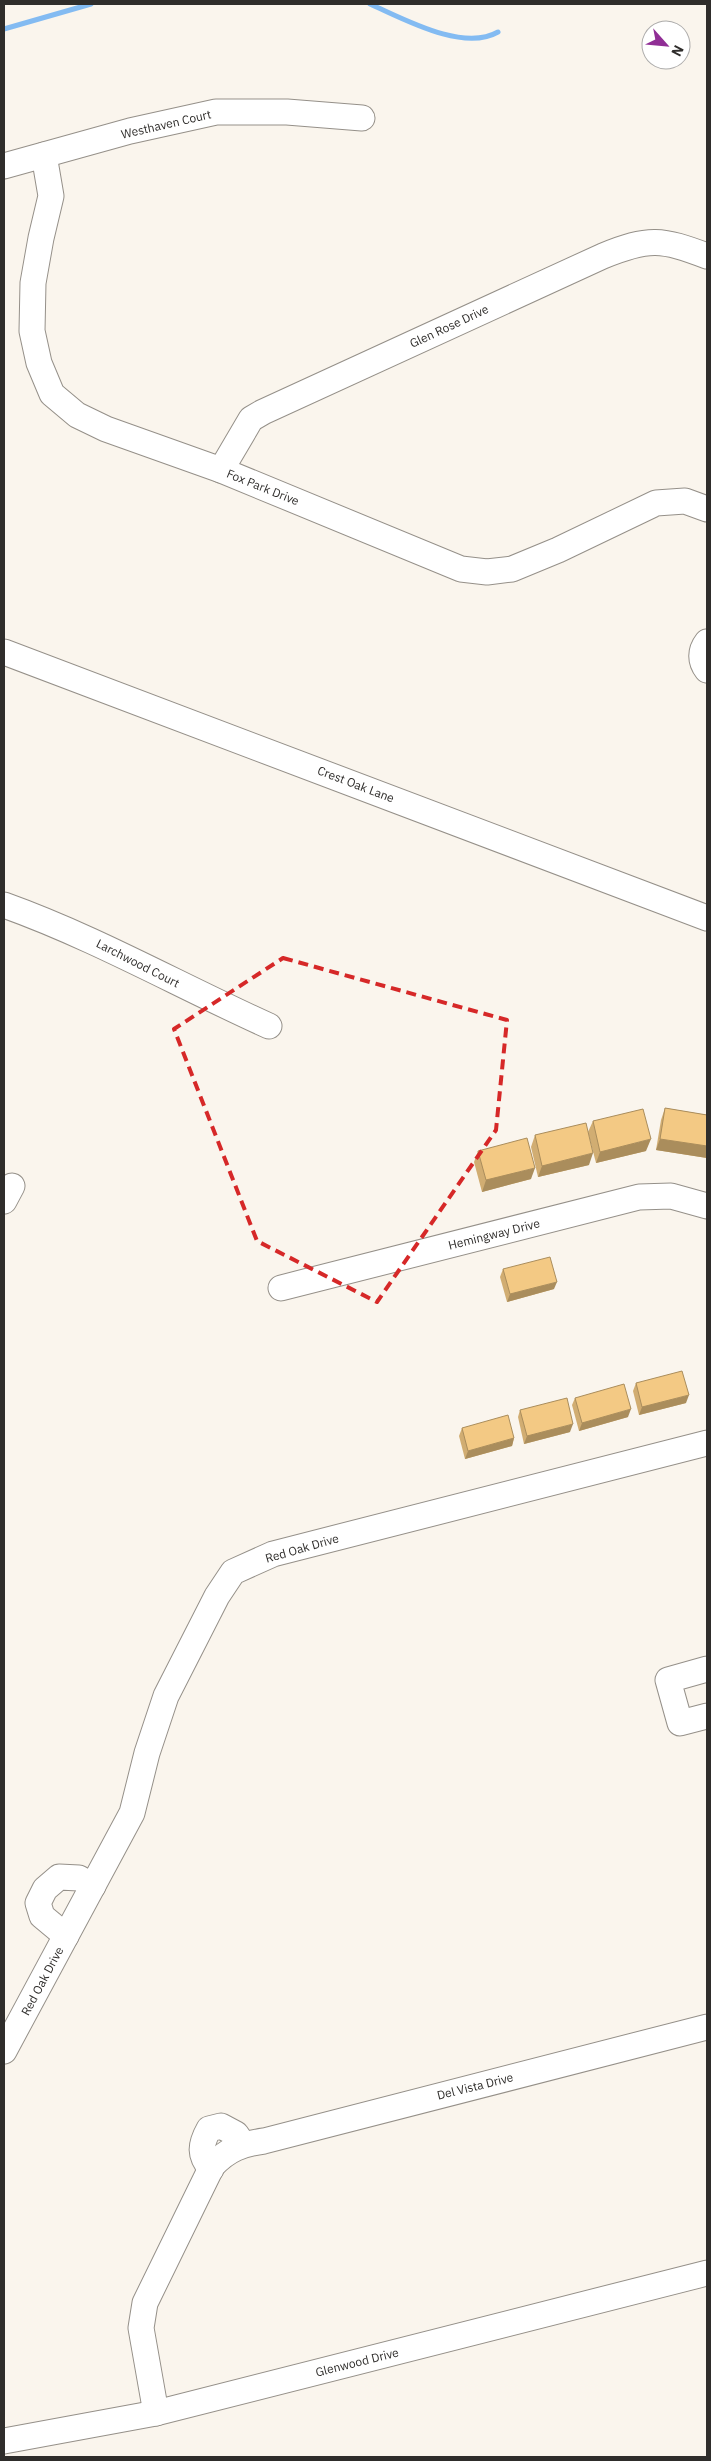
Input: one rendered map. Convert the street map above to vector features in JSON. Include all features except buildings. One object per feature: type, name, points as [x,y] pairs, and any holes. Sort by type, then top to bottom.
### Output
[{"type":"street","name":"Westhaven Court","points":[[4,166],[130,131],[216,112],[287,112],[362,118]]},
{"type":"street","name":"Fox Park Drive","points":[[44,155],[51,196],[40,238],[33,283],[32,331],[39,362],[52,394],[77,415],[106,429],[221,470],[461,569],[487,572],[512,569],[558,550],[656,503],[685,501],[707,509]]},
{"type":"street","name":"Glen Rose Drive","points":[[221,470],[251,419],[263,412],[603,256],[633,244],[665,242],[707,256]]},
{"type":"street","points":[[707,642],[702,650],[701,657],[707,670]]},
{"type":"street","name":"Crest Oak Lane","points":[[4,652],[707,918]]},
{"type":"street","name":"Larchwood Court","points":[[4,905],[88,938],[139,962],[205,998],[269,1026]]},
{"type":"street","name":"Hemingway Drive","points":[[281,1288],[639,1197],[671,1196],[707,1206]]},
{"type":"street","name":"Red Oak Drive","points":[[4,2052],[132,1813],[147,1753],[166,1696],[217,1596],[233,1572],[273,1554],[707,1443]]},
{"type":"street","points":[[707,1669],[668,1680],[680,1723],[707,1716]]},
{"type":"street","name":"Red Oak Drive","points":[[66,1936],[51,1926],[42,1916],[38,1903],[45,1888],[59,1877],[79,1878],[93,1886]]},
{"type":"street","name":"Del Vista Drive","points":[[156,2413],[141,2328],[145,2303],[211,2169],[223,2154],[243,2144],[264,2141],[707,2027]]},
{"type":"street","name":"Glenwood Drive","points":[[4,2441],[156,2413],[707,2273]]},
{"type":"highlighted area","points":[[283,958],[507,1020],[496,1130],[377,1302],[257,1241],[174,1029]]},
{"type":"waterway","points":[[4,29],[91,4]]},
{"type":"waterway","points":[[370,4],[416,25],[451,36],[484,37],[498,32]]}]
